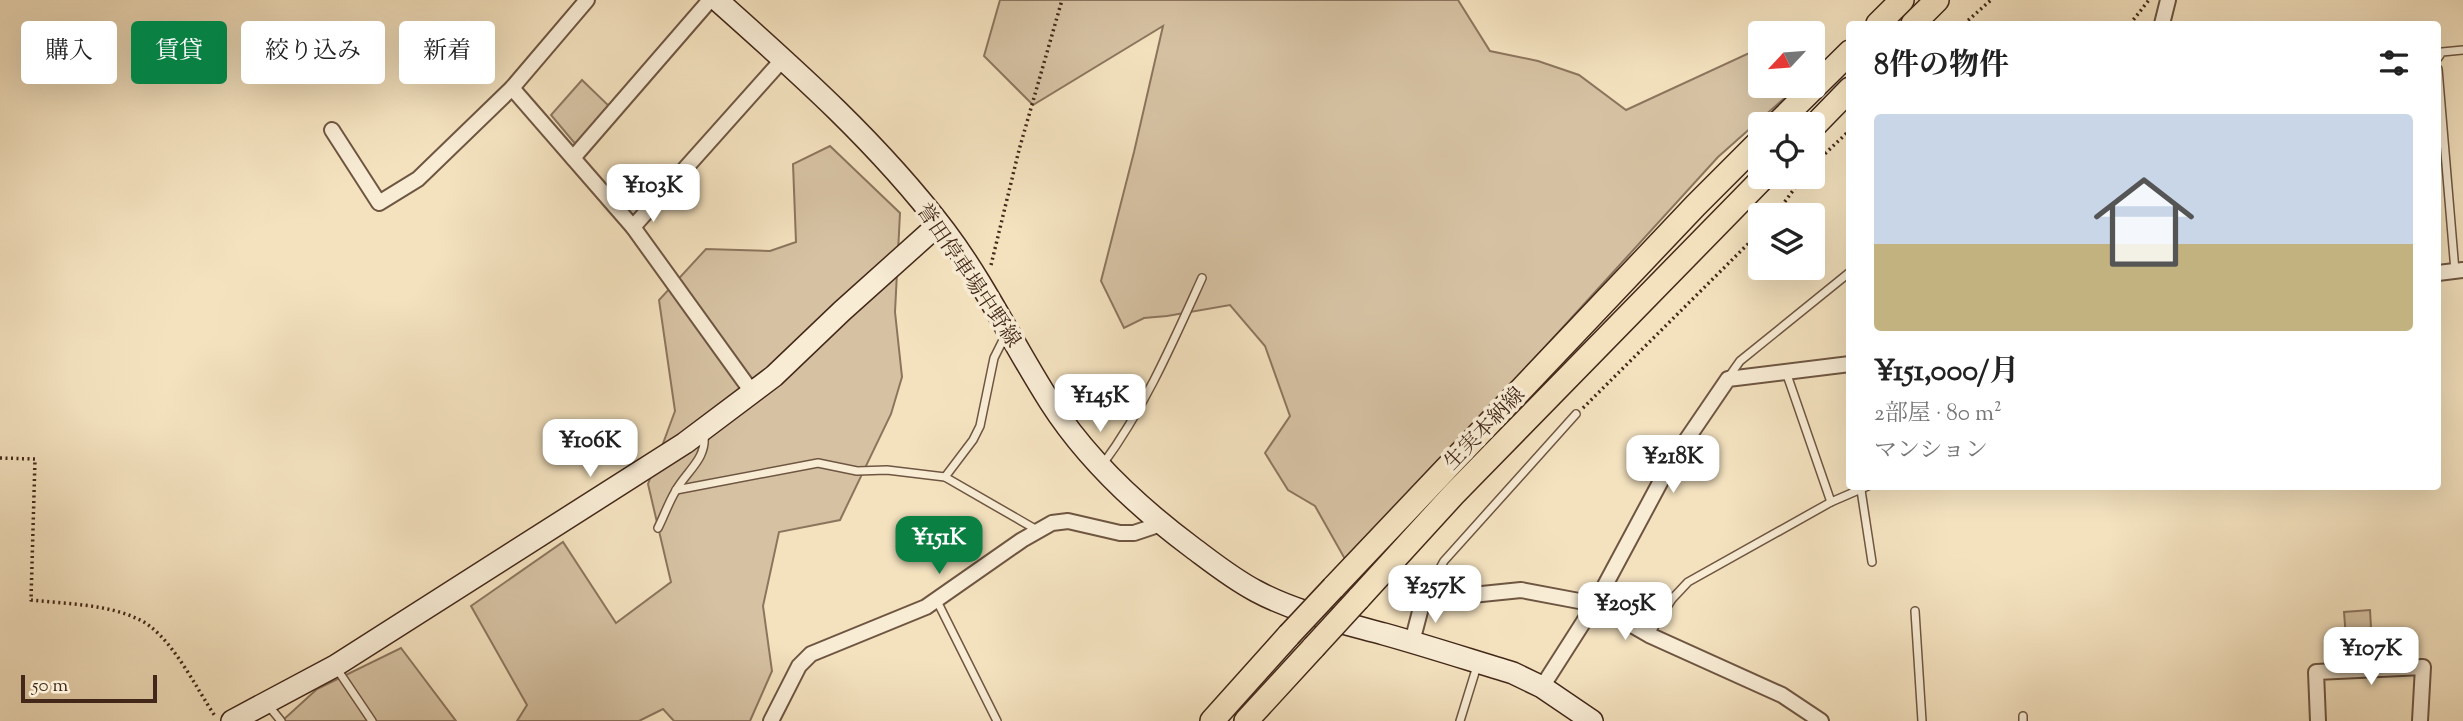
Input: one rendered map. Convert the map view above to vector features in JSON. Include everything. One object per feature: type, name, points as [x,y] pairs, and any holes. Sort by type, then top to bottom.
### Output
[{"type":"main road","name":"誉田停車場中野線","points":[[717,0],[819,90],[886,159],[939,224],[985,291],[1050,402],[1077,440],[1100,467],[1161,524],[1221,569],[1254,590],[1291,608],[1513,673],[1542,687],[1589,720]]},
{"type":"main road","points":[[1881,21],[1902,0]]},
{"type":"main road","points":[[1916,21],[1937,0]]},
{"type":"main road","points":[[1789,112],[1846,56]]},
{"type":"main road","points":[[1825,115],[1846,93]]},
{"type":"main road","name":"生実本納線","points":[[1212,721],[1289,635],[1748,153]]},
{"type":"main road","name":"生実本納線","points":[[1246,721],[1453,495],[1752,189]]},
{"type":"main road","points":[[232,721],[335,666],[703,430],[774,376],[939,224]]},
{"type":"street","points":[[332,130],[379,203],[418,179],[512,88],[587,0]]},
{"type":"street","points":[[573,158],[710,0]]},
{"type":"street","points":[[2163,21],[2168,0]]},
{"type":"street","points":[[633,227],[783,59]]},
{"type":"street","points":[[512,88],[633,227],[752,393]]},
{"type":"street","points":[[2441,273],[2459,271]]},
{"type":"street","points":[[1542,687],[1595,604],[1670,464],[1728,379],[1846,364]]},
{"type":"street","points":[[771,721],[799,666],[811,654],[926,607],[1052,523],[1068,522],[1120,533],[1134,533],[1161,524]]},
{"type":"street","points":[[1412,642],[1423,600],[1521,590],[1595,604],[1649,635],[1782,695],[1821,721]]},
{"type":"street","points":[[2318,721],[2316,672],[2423,667],[2420,721]]},
{"type":"lane","points":[[2441,54],[2463,50]]},
{"type":"lane","points":[[2441,98],[2459,271]]},
{"type":"lane","points":[[1728,379],[1740,361],[1846,275]]},
{"type":"lane","points":[[1100,467],[1120,441],[1158,374],[1202,278]]},
{"type":"lane","points":[[945,477],[973,440],[980,426],[994,358],[1007,330]]},
{"type":"lane","points":[[1786,372],[1831,502]]},
{"type":"lane","points":[[1423,600],[1444,561],[1576,414]]},
{"type":"lane","points":[[658,528],[676,490],[702,455],[705,444],[703,430]]},
{"type":"lane","points":[[676,490],[818,463],[857,471],[887,470],[945,477],[1037,531]]},
{"type":"lane","points":[[1649,635],[1672,599],[1688,582],[1831,502],[1860,490]]},
{"type":"lane","points":[[1865,490],[1872,562]]},
{"type":"lane","points":[[936,600],[997,721]]},
{"type":"lane","points":[[1914,611],[1922,721]]},
{"type":"lane","points":[[1460,721],[1478,662]]},
{"type":"lane","points":[[335,666],[372,721]]},
{"type":"lane","points":[[266,703],[281,721]]},
{"type":"path","points":[[985,291],[1019,150],[1062,0]]},
{"type":"path","points":[[1967,21],[1991,0]]},
{"type":"path","points":[[2132,21],[2149,0]]},
{"type":"path","points":[[1825,154],[1846,134]]},
{"type":"path","points":[[1576,414],[1748,244]]},
{"type":"path","points":[[0,458],[35,459],[32,600],[117,611],[141,620],[164,639],[218,721]]},
{"type":"shaded area","points":[[1000,0],[1458,0],[1490,51],[1538,61],[1579,75],[1626,110],[1748,54],[1748,98],[1784,98],[1769,112],[1748,112],[1748,130],[1718,157],[1462,438],[1444,510],[1392,571],[1354,575],[1315,506],[1288,490],[1265,453],[1290,416],[1265,346],[1230,305],[1144,318],[1124,328],[1101,281],[1163,26],[1033,105],[984,56]]},
{"type":"shaded area","points":[[582,80],[611,108],[577,146],[551,115]]},
{"type":"shaded area","points":[[830,146],[900,213],[895,312],[902,377],[891,414],[840,520],[779,532],[763,606],[772,671],[750,721],[674,721],[663,709],[639,721],[517,721],[527,705],[471,606],[563,542],[616,623],[671,582],[648,484],[675,411],[659,300],[706,249],[770,251],[796,242],[793,164]]},
{"type":"shaded area","points":[[2370,610],[2373,663],[2348,664],[2344,612]]},
{"type":"shaded area","points":[[401,648],[456,721],[282,721],[317,689]]}]
